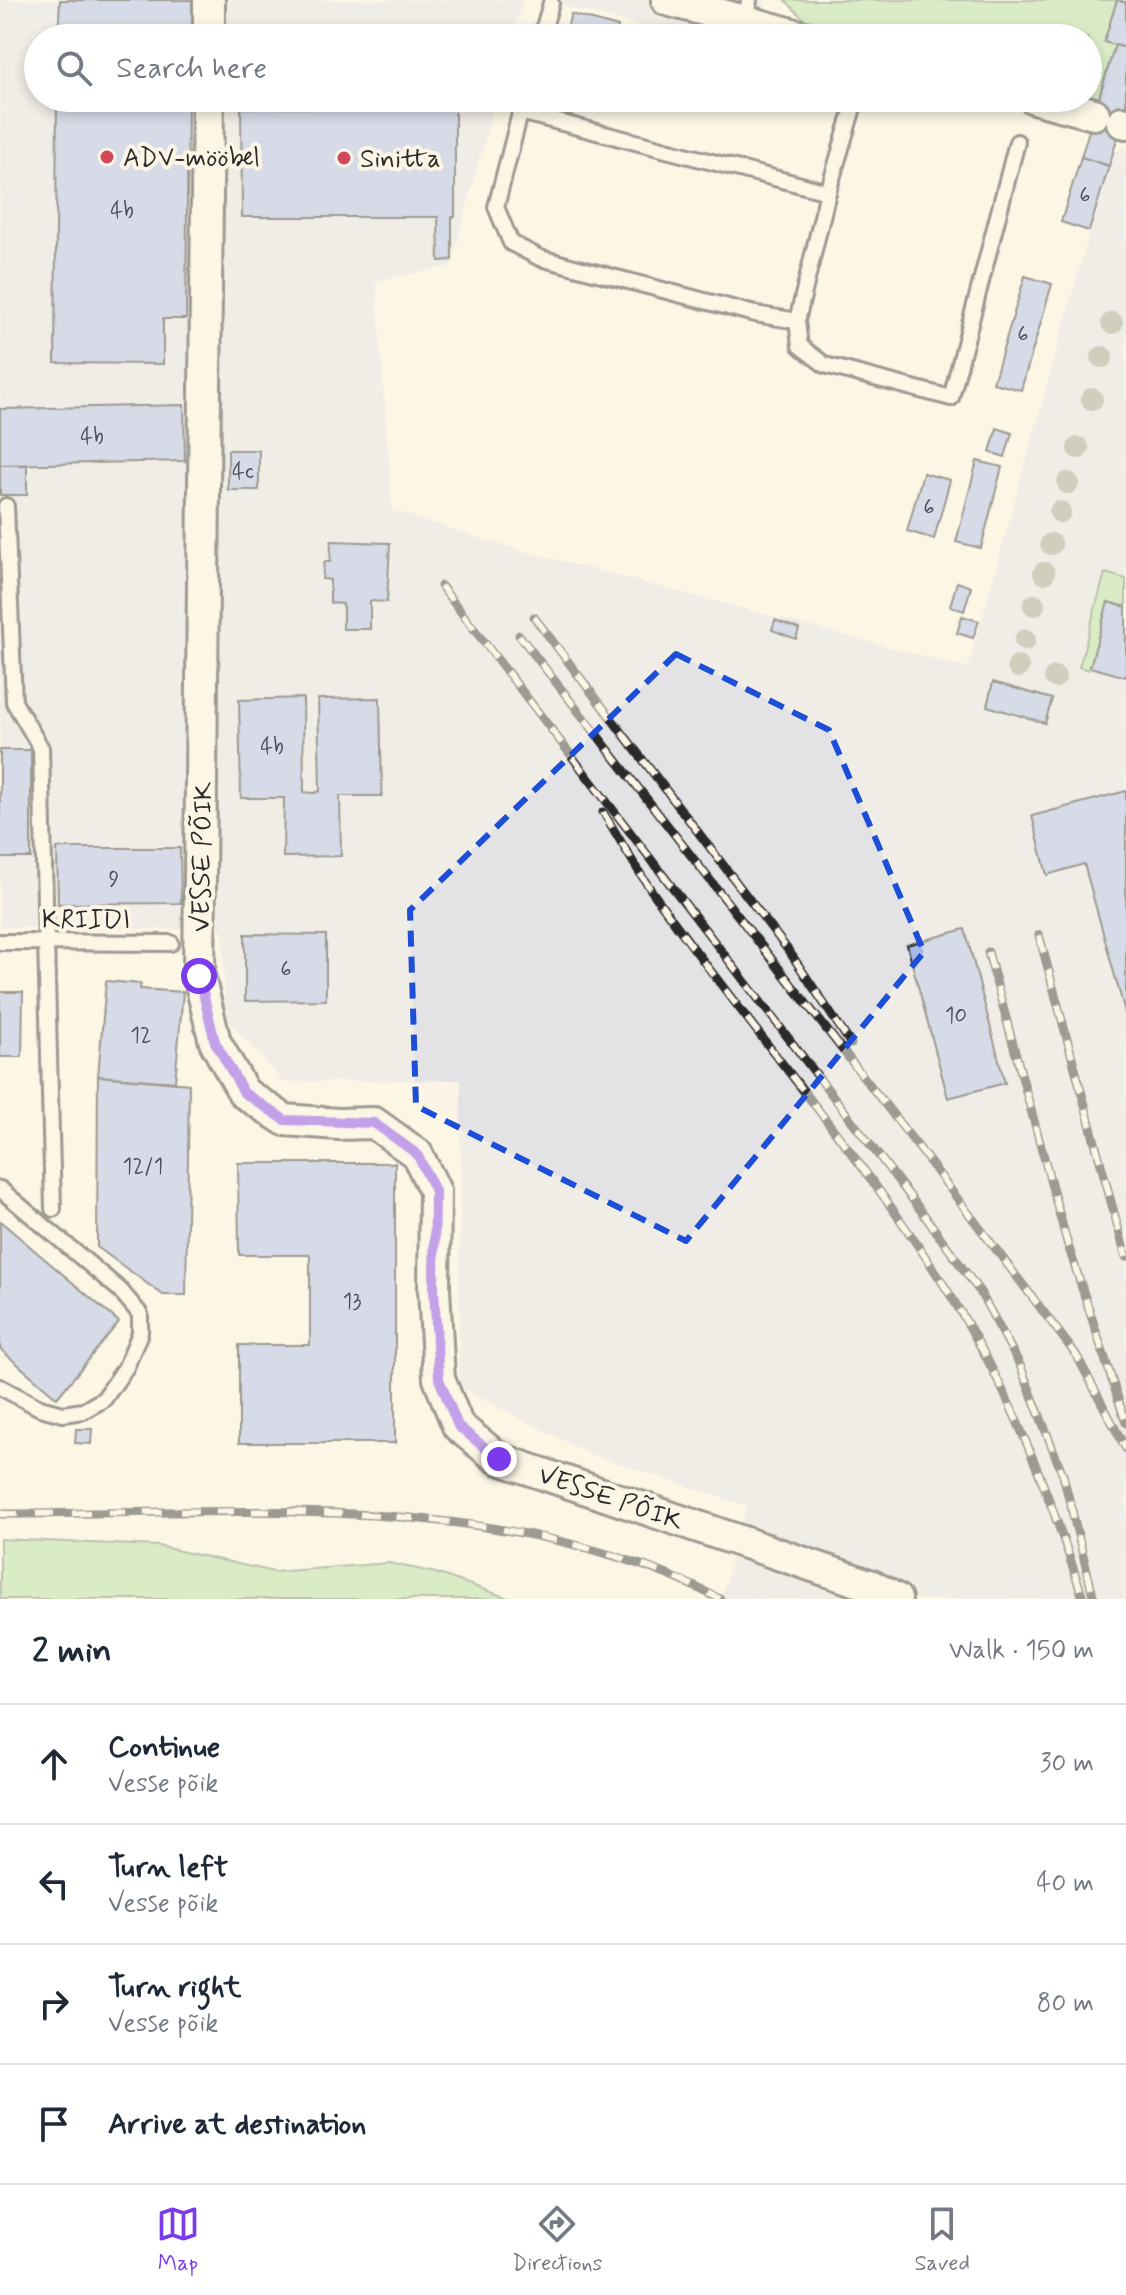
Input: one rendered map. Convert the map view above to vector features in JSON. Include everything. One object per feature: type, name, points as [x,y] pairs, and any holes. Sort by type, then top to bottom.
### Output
[{"type":"street","points":[[209,0],[209,24]]},
{"type":"street","points":[[667,0],[748,11],[776,24]]},
{"type":"street","name":"VESSE PÕIK","points":[[208,112],[199,976],[215,1042],[244,1093],[285,1120],[374,1123],[417,1154],[435,1191],[434,1289],[439,1379],[458,1426],[499,1459],[872,1586],[896,1599]]},
{"type":"street","points":[[1085,112],[1114,120]]},
{"type":"lane","points":[[545,24],[551,3]]},
{"type":"lane","points":[[520,112],[496,207],[511,243],[540,258],[755,314],[797,321]]},
{"type":"lane","points":[[547,112],[828,192]]},
{"type":"lane","points":[[852,112],[828,192],[797,321],[800,346],[825,365],[951,398],[1017,142]]},
{"type":"lane","points":[[6,506],[14,702],[41,748],[53,1209]]},
{"type":"lane","name":"KRIIDI","points":[[0,942],[171,943]]},
{"type":"lane","points":[[0,1189],[120,1290],[140,1314],[140,1333],[126,1367],[104,1399],[83,1411],[63,1414],[40,1408],[0,1387]]},
{"type":"highlighted area","points":[[676,654],[829,730],[924,952],[686,1241],[416,1106],[410,910]]},
{"type":"shaded area","points":[[0,0],[523,0],[516,24],[24,24],[24,112],[492,112],[451,266],[376,281],[392,510],[505,546],[968,668],[1112,152],[1126,148],[1126,1599],[721,1599],[747,1506],[590,1454],[459,1387],[461,1080],[283,1082],[225,1017],[223,930],[0,927]]},
{"type":"shaded area","points":[[542,0],[765,0],[761,24],[632,24]]},
{"type":"green space","points":[[785,0],[1117,0],[1105,41],[1115,45],[1102,87],[1102,24],[820,24],[804,19]]},
{"type":"green space","points":[[1105,573],[1126,579],[1126,607],[1108,602],[1089,670],[1079,667]]},
{"type":"green space","points":[[0,1539],[158,1546],[274,1572],[389,1563],[436,1573],[511,1599],[0,1599]]},
{"type":"building","points":[[60,0],[193,0],[193,24],[59,24]]},
{"type":"building","points":[[1117,0],[1126,2],[1126,48],[1104,42]]},
{"type":"building","points":[[571,14],[607,24],[568,24]]},
{"type":"building","points":[[1115,45],[1126,48],[1126,109],[1109,166],[1081,157],[1095,112],[1102,112],[1102,88]]},
{"type":"building","points":[[57,112],[188,112],[186,319],[163,319],[163,364],[55,363]]},
{"type":"building","points":[[241,112],[455,112],[452,260],[439,261],[438,217],[242,217]]},
{"type":"building","points":[[1081,157],[1109,166],[1089,231],[1061,222]]},
{"type":"building","points":[[1025,276],[1052,284],[1021,390],[993,383]]},
{"type":"building","points":[[184,405],[185,461],[0,465],[0,409]]},
{"type":"building","points":[[997,428],[1012,433],[1005,457],[990,452]]},
{"type":"building","points":[[228,450],[259,450],[259,490],[228,490]]},
{"type":"building","points":[[977,461],[1002,467],[981,548],[956,542]]},
{"type":"building","points":[[0,465],[27,465],[27,495],[0,495]]},
{"type":"building","points":[[923,473],[950,480],[934,539],[907,531]]},
{"type":"building","points":[[331,541],[390,543],[387,602],[370,601],[370,629],[343,629],[343,604],[330,603],[330,580],[322,579],[324,562],[330,562]]},
{"type":"building","points":[[957,582],[971,587],[964,611],[950,606]]},
{"type":"building","points":[[1108,602],[1126,607],[1126,677],[1090,667]]},
{"type":"building","points":[[962,616],[979,621],[973,638],[957,633]]},
{"type":"building","points":[[775,620],[799,629],[796,639],[772,630]]},
{"type":"building","points":[[993,682],[1052,699],[1045,723],[987,706]]},
{"type":"building","points":[[303,698],[304,792],[314,793],[320,791],[318,699],[380,698],[382,796],[340,796],[341,856],[283,857],[284,798],[241,798],[239,700]]},
{"type":"building","points":[[0,750],[31,750],[31,858],[0,858]]},
{"type":"building","points":[[1126,791],[1126,1016],[1084,864],[1047,875],[1032,816]]},
{"type":"building","points":[[57,848],[180,848],[181,903],[58,904]]},
{"type":"building","points":[[965,929],[1005,1083],[948,1098],[907,945]]},
{"type":"building","points":[[245,934],[326,935],[326,1000],[245,1001]]},
{"type":"building","points":[[106,981],[141,984],[140,989],[183,992],[175,1082],[98,1076]]},
{"type":"building","points":[[0,992],[23,992],[22,1057],[0,1057]]},
{"type":"building","points":[[98,1076],[189,1084],[186,1295],[163,1295],[97,1247]]},
{"type":"building","points":[[238,1163],[395,1163],[395,1443],[239,1443],[239,1345],[310,1345],[310,1255],[239,1255]]},
{"type":"building","points":[[0,1221],[119,1322],[57,1398],[0,1349]]},
{"type":"building","points":[[76,1429],[92,1429],[91,1444],[75,1443]]},
{"type":"railway","points":[[441,586],[922,1212],[980,1292],[1020,1365],[1063,1475],[1094,1599]]},
{"type":"railway","points":[[534,617],[791,954],[851,1044]]},
{"type":"railway","points":[[519,635],[1077,1356],[1126,1449]]},
{"type":"railway","points":[[603,812],[651,890],[688,942],[882,1195],[954,1301],[993,1371],[1027,1444],[1082,1595]]},
{"type":"railway","points":[[1039,935],[1126,1257]]},
{"type":"railway","points":[[988,952],[1067,1242],[1126,1423]]},
{"type":"railway","points":[[0,1514],[274,1512],[368,1515],[460,1523],[551,1539],[638,1563],[720,1599]]},
{"type":"place","name":"ADV-mööbel","points":[[107,157]]},
{"type":"place","name":"Sinitta","points":[[344,158]]},
{"type":"route","points":[[199,976],[215,1042],[244,1093],[285,1120],[374,1123],[417,1154],[435,1191],[434,1289],[439,1379],[458,1426],[499,1459]]}]
